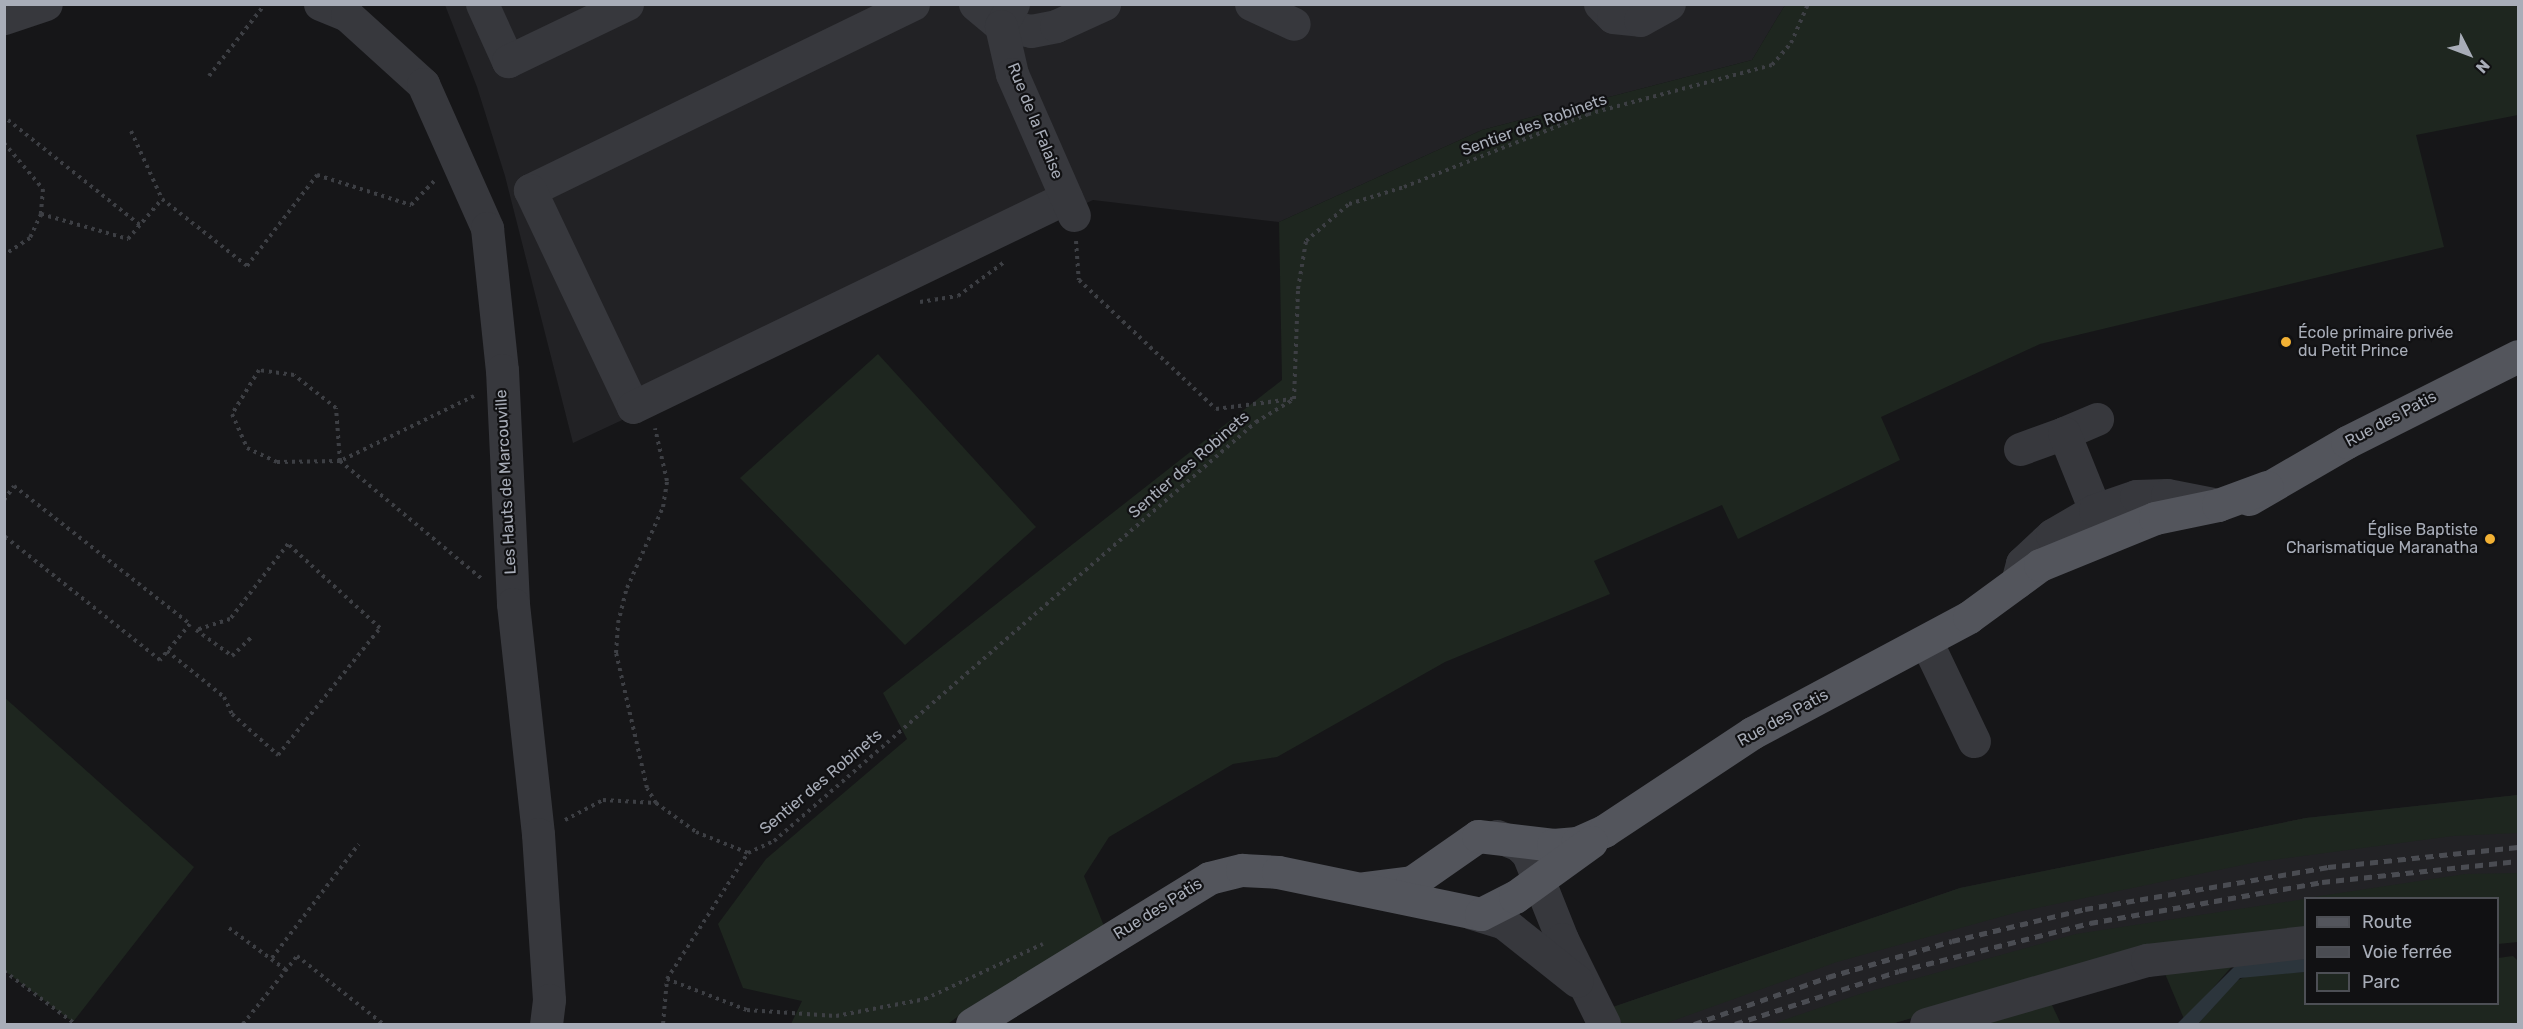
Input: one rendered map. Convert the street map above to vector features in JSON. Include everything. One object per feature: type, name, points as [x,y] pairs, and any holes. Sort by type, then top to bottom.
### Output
[{"type":"main road","name":"Rue des Patis","points":[[1970,617],[2005,606],[2055,577],[2134,543],[2214,519],[2267,487],[2447,389],[2518,356]]},
{"type":"main road","name":"Rue des Patis","points":[[972,1024],[1209,878],[1261,869],[1364,888],[1469,912],[1488,913],[1540,880],[1604,831],[1752,733],[1970,617],[2048,562],[2137,524],[2218,505],[2267,487]]},
{"type":"main road","name":"Rue des Patis","points":[[1364,888],[1412,882],[1470,839],[1497,836],[1564,845],[1604,831]]},
{"type":"street","points":[[4,18],[46,4]]},
{"type":"street","name":"Les Hauts de Marcouville","points":[[320,4],[347,15],[423,84],[487,228],[501,382],[513,604],[538,834],[549,1000],[546,1024]]},
{"type":"street","points":[[482,4],[508,61],[627,4]]},
{"type":"street","points":[[913,4],[530,190],[633,407],[1070,206]]},
{"type":"street","points":[[975,4],[1045,29],[1104,4]]},
{"type":"street","points":[[1251,4],[1294,24]]},
{"type":"street","points":[[1600,4],[1613,17],[1640,20],[1669,4]]},
{"type":"street","name":"Rue de la Falaise","points":[[1007,15],[1012,74],[1070,206]]},
{"type":"street","points":[[2020,449],[2097,419]]},
{"type":"street","points":[[2064,433],[2095,510]]},
{"type":"street","points":[[2017,582],[2022,563],[2052,535],[2095,510],[2136,496],[2167,495],[2218,505]]},
{"type":"street","points":[[1926,641],[1974,741]]},
{"type":"street","points":[[1497,836],[1525,849],[1583,986],[1604,1024]]},
{"type":"street","points":[[1449,855],[1438,875],[1440,890],[1446,900],[1469,912],[1504,923],[1583,986]]},
{"type":"street","points":[[1926,1024],[2147,960],[2304,942]]},
{"type":"path","points":[[209,76],[265,4]]},
{"type":"path","name":"Sentier des Robinets","points":[[663,1024],[667,980],[748,853],[774,841],[1256,422],[1294,399],[1298,289],[1306,241],[1349,204],[1404,188],[1588,114],[1772,65],[1791,43],[1808,4]]},
{"type":"path","points":[[8,120],[140,225]]},
{"type":"path","points":[[131,131],[162,199],[247,266],[317,175],[411,205],[456,159]]},
{"type":"path","points":[[4,143],[43,189],[40,214],[30,238],[4,255]]},
{"type":"path","points":[[40,214],[128,239],[162,199]]},
{"type":"path","points":[[1070,206],[1079,280],[1216,409],[1294,399]]},
{"type":"path","points":[[917,302],[958,296],[1008,260]]},
{"type":"path","points":[[501,382],[340,461],[277,462],[247,448],[231,414],[259,370],[294,375],[336,408],[340,461],[513,604]]},
{"type":"path","points":[[666,422],[655,428],[667,481],[663,507],[627,588],[618,623],[616,653],[647,788],[656,803],[696,832],[748,853]]},
{"type":"path","points":[[4,500],[14,486],[232,656],[252,637]]},
{"type":"path","points":[[4,536],[160,660],[190,624]]},
{"type":"path","points":[[167,651],[224,698],[232,714],[278,755],[380,628],[288,544],[230,619],[196,630]]},
{"type":"path","points":[[538,834],[603,800],[656,803]]},
{"type":"path","points":[[272,958],[359,844]]},
{"type":"path","points":[[230,928],[286,970]]},
{"type":"path","points":[[667,980],[747,1010],[836,1016],[925,999],[1045,943]]},
{"type":"path","points":[[243,1024],[297,956],[383,1024]]},
{"type":"path","points":[[4,970],[75,1024]]},
{"type":"shaded area","points":[[445,5],[1785,5],[1752,60],[1482,130],[1279,222],[1093,200],[573,443],[505,176],[477,87]]},
{"type":"shaded area","points":[[2518,795],[2518,925],[2499,897],[2304,897],[2304,930],[2025,985],[1891,1024],[1622,1024],[1613,1007],[1960,888],[2306,818]]},
{"type":"shaded area","points":[[2304,959],[2304,972],[2240,978],[2198,1024],[2177,1024],[2240,961]]},
{"type":"green space","points":[[1785,5],[2518,5],[2518,115],[2416,135],[2444,247],[2040,344],[1881,417],[1900,460],[1738,539],[1722,505],[1594,561],[1610,594],[1445,662],[1277,757],[1233,764],[1109,837],[1084,876],[1104,926],[970,1007],[948,1024],[791,1024],[802,1001],[743,988],[718,924],[766,859],[907,739],[883,693],[1282,380],[1279,222],[1482,130],[1752,60]]},
{"type":"green space","points":[[878,354],[1036,527],[905,645],[740,478]]},
{"type":"green space","points":[[4,697],[194,867],[73,1022],[5,971]]},
{"type":"green space","points":[[2518,795],[2518,833],[2453,836],[2257,862],[2022,911],[1837,962],[1664,1024],[1622,1024],[1613,1007],[1960,888],[2306,818]]},
{"type":"green space","points":[[2518,873],[2518,942],[2499,944],[2499,897],[2314,897],[2465,874]]},
{"type":"green space","points":[[2304,899],[2304,930],[2025,985],[1891,1024],[1772,1024],[1860,994],[2076,934]]},
{"type":"green space","points":[[2513,956],[2518,961],[2518,1024],[2198,1024],[2236,981],[2249,975],[2304,972],[2304,1005],[2499,1005],[2499,958]]},
{"type":"green space","points":[[2234,964],[2192,1012],[2184,1019],[2163,969]]},
{"type":"green space","points":[[2034,999],[2052,1005],[2061,1024],[1969,1024]]},
{"type":"railway","points":[[1694,1024],[1828,977],[1952,941],[2085,909],[2328,867],[2518,847]]},
{"type":"railway","points":[[1735,1024],[1899,971],[2090,923],[2322,882],[2518,861]]},
{"type":"place","name":"École primaire privée du Petit Prince","points":[[2286,342]]},
{"type":"place","name":"Église Baptiste Charismatique Maranatha","points":[[2490,539]]}]
